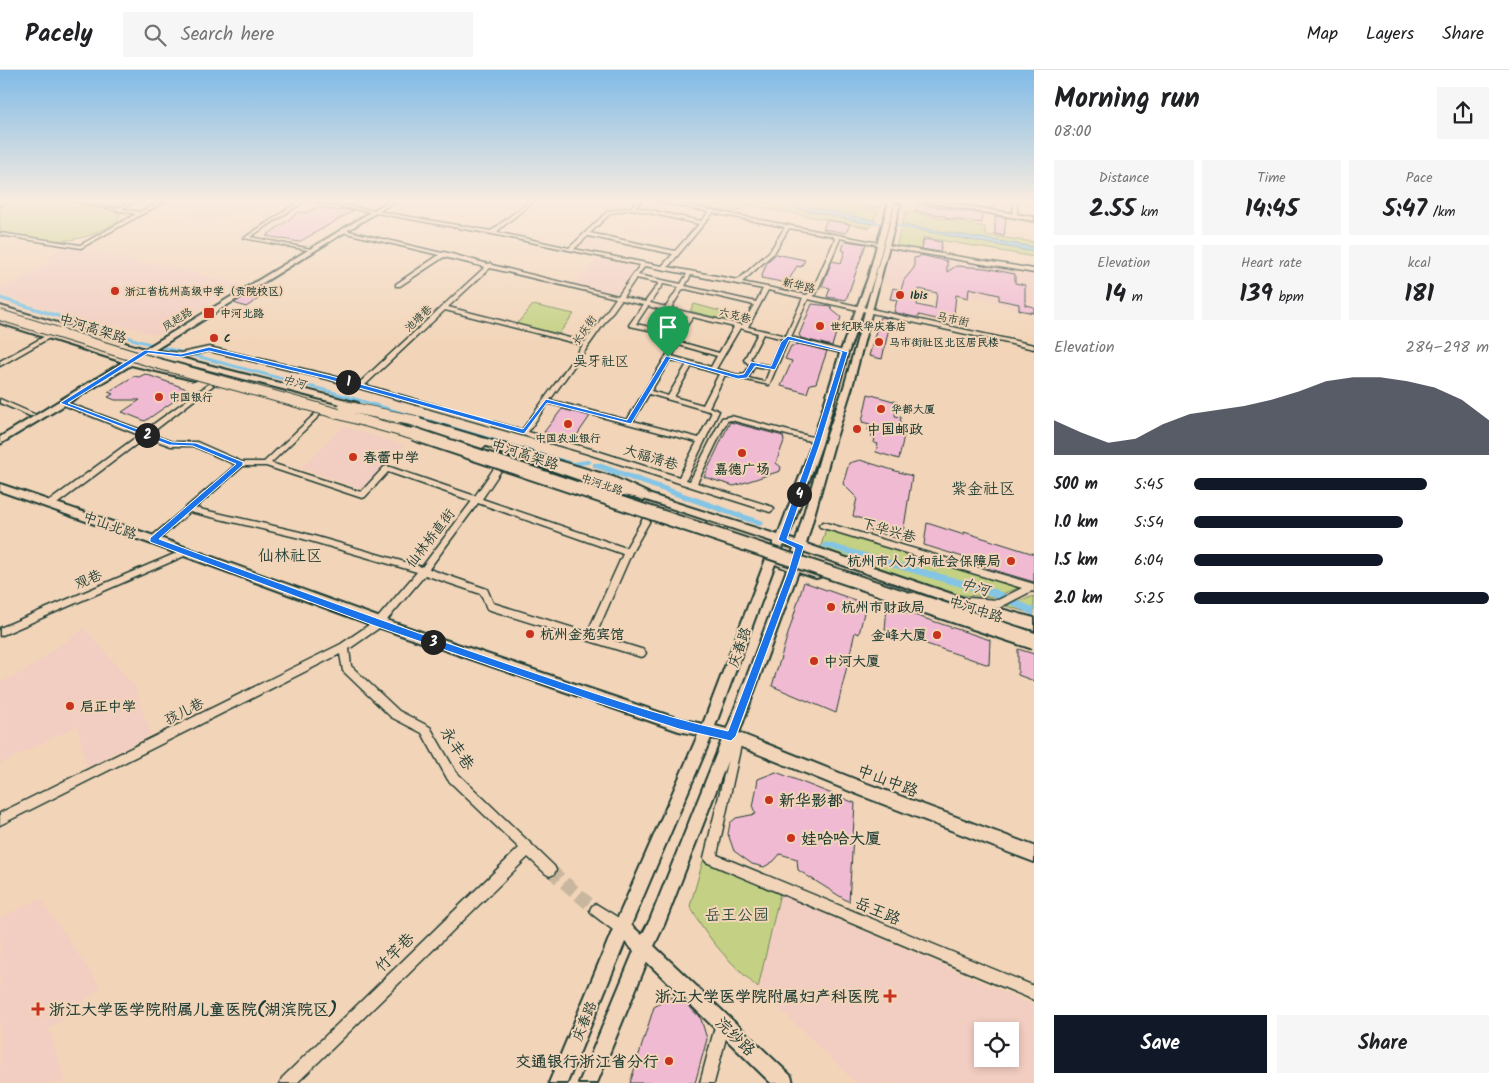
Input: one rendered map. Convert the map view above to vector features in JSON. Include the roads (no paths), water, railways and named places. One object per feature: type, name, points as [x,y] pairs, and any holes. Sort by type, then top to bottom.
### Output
[{"type":"highway","name":"中河高架路","points":[[0,309],[163,360],[344,406],[435,434],[1034,631]]},
{"type":"highway","name":"中河高架路","points":[[0,315],[208,379],[432,439],[1034,643]]},
{"type":"highway","points":[[208,379],[247,393],[500,466]]},
{"type":"highway","points":[[344,406],[416,421],[609,480],[644,496]]},
{"type":"highway","points":[[990,612],[1034,625]]},
{"type":"main road","name":"凤起路","points":[[126,361],[170,337],[314,248]]},
{"type":"main road","name":"庆春路","points":[[588,1083],[644,948],[656,925],[731,736],[794,567],[864,310],[878,248]]},
{"type":"main road","name":"庆春路","points":[[558,1083],[707,731],[771,559],[782,540],[817,442],[845,352],[864,310],[886,248]]},
{"type":"main road","name":"中河北路","points":[[0,309],[150,347],[166,358],[355,405],[509,453],[628,494],[644,496],[800,546]]},
{"type":"main road","name":"中河北路","points":[[0,321],[126,361],[208,379],[454,450],[794,567]]},
{"type":"main road","points":[[0,441],[63,403],[126,361]]},
{"type":"main road","points":[[0,433],[126,361]]},
{"type":"main road","name":"中山北路","points":[[0,487],[153,540],[378,623],[679,725],[731,736]]},
{"type":"main road","name":"中河中路","points":[[800,546],[990,612]]},
{"type":"main road","name":"中河中路","points":[[794,567],[1034,643]]},
{"type":"main road","name":"中山中路","points":[[731,736],[857,787],[1034,854]]},
{"type":"main road","name":"浣纱路","points":[[622,928],[784,1083]]},
{"type":"street","points":[[302,248],[311,250]]},
{"type":"street","points":[[419,248],[620,296]]},
{"type":"street","name":"新华路","points":[[563,248],[766,288],[864,310]]},
{"type":"street","points":[[654,248],[676,253]]},
{"type":"street","points":[[666,269],[665,266],[680,248]]},
{"type":"street","points":[[736,282],[740,281],[774,248]]},
{"type":"street","points":[[668,357],[767,384],[784,342],[788,338],[806,297],[813,294],[834,248]]},
{"type":"street","points":[[900,248],[1034,272]]},
{"type":"street","points":[[398,285],[444,254]]},
{"type":"street","name":"池塘巷","points":[[360,386],[490,265]]},
{"type":"street","name":"长庆街","points":[[524,432],[643,265]]},
{"type":"street","points":[[635,276],[682,286],[690,273]]},
{"type":"street","points":[[661,284],[632,325],[674,334],[676,340]]},
{"type":"street","points":[[656,330],[681,288],[686,287],[757,304]]},
{"type":"street","points":[[713,369],[766,288]]},
{"type":"street","name":"六克巷","points":[[620,296],[845,352]]},
{"type":"street","points":[[443,308],[586,344]]},
{"type":"street","name":"马市街","points":[[864,310],[1034,347]]},
{"type":"street","points":[[629,422],[692,314]]},
{"type":"street","points":[[762,332],[748,360],[753,364],[773,368]]},
{"type":"street","points":[[0,364],[49,336]]},
{"type":"street","points":[[676,340],[721,355]]},
{"type":"street","name":"大福清巷","points":[[150,347],[181,355],[209,349],[360,386],[524,432],[770,509]]},
{"type":"street","points":[[671,398],[691,363]]},
{"type":"street","points":[[738,377],[747,376],[753,364]]},
{"type":"street","points":[[705,407],[723,372]]},
{"type":"street","points":[[51,504],[145,434],[208,379]]},
{"type":"street","points":[[648,392],[716,410],[682,480]]},
{"type":"street","points":[[0,400],[32,414]]},
{"type":"street","points":[[546,401],[701,441]]},
{"type":"street","points":[[63,403],[171,444],[194,444],[241,464],[266,464],[362,495],[388,470],[628,552]]},
{"type":"street","points":[[266,464],[320,412]]},
{"type":"street","points":[[693,484],[724,420],[732,418],[817,442]]},
{"type":"street","points":[[153,540],[241,464]]},
{"type":"street","name":"仙林桥直街","points":[[378,623],[424,570],[500,466]]},
{"type":"street","points":[[188,509],[267,526],[424,570],[484,592],[490,606],[641,653]]},
{"type":"street","points":[[594,629],[628,552],[648,517]]},
{"type":"street","name":"下华兴巷","points":[[823,525],[1033,588]]},
{"type":"street","name":"观巷","points":[[0,632],[186,552]]},
{"type":"street","points":[[958,600],[980,604],[999,604],[1033,588]]},
{"type":"street","name":"孩儿巷","points":[[0,819],[344,647],[378,623]]},
{"type":"street","name":"永丰巷","points":[[344,647],[346,668],[395,714],[426,730],[452,776],[550,870]]},
{"type":"street","name":"岳王路","points":[[731,736],[736,745],[710,858],[1034,993]]},
{"type":"street","name":"竹竿巷","points":[[287,1083],[528,848]]},
{"type":"street","points":[[596,910],[622,928]]},
{"type":"street","points":[[707,1083],[723,1023]]},
{"type":"water","points":[[1014,248],[1034,248],[1034,252]]},
{"type":"waterway","name":"中河","points":[[0,298],[139,341],[328,391],[573,464],[588,462]]},
{"type":"waterway","name":"中河","points":[[596,465],[760,523]]},
{"type":"waterway","name":"中河","points":[[826,545],[995,593],[1034,612]]},
{"type":"tunnel","points":[[550,870],[596,910]]},
{"type":"place","name":"浙江省杭州高级中学（贡院校区）","points":[[115,291]]},
{"type":"place","name":"Ibis","points":[[900,295]]},
{"type":"place","name":"中河北路","points":[[209,313]]},
{"type":"place","name":"世纪联华庆春店","points":[[820,326]]},
{"type":"place","name":"C","points":[[214,338]]},
{"type":"place","name":"马市街社区北区居民楼","points":[[879,342]]},
{"type":"place","name":"中国银行","points":[[159,397]]},
{"type":"place","name":"华都大厦","points":[[881,409]]},
{"type":"place","name":"中国农业银行","points":[[568,424]]},
{"type":"place","name":"中国邮政","points":[[857,429]]},
{"type":"place","name":"嘉德广场","points":[[742,453]]},
{"type":"place","name":"春蕾中学","points":[[353,457]]},
{"type":"place","name":"杭州市人力和社会保障局","points":[[1011,561]]},
{"type":"place","name":"杭州市财政局","points":[[831,607]]},
{"type":"place","name":"杭州金苑宾馆","points":[[530,634]]},
{"type":"place","name":"金峰大厦","points":[[937,635]]},
{"type":"place","name":"中河大厦","points":[[814,661]]},
{"type":"place","name":"启正中学","points":[[70,706]]},
{"type":"place","name":"新华影都","points":[[769,800]]},
{"type":"place","name":"娃哈哈大厦","points":[[791,838]]},
{"type":"place","name":"浙江大学医学院附属妇产科医院","points":[[890,996]]},
{"type":"place","name":"浙江大学医学院附属儿童医院(湖滨院区)","points":[[38,1009]]},
{"type":"place","name":"交通银行浙江省分行","points":[[669,1061]]},
{"type":"district","name":"吴牙社区","points":[[601,361]]},
{"type":"district","name":"紫金社区","points":[[983,488]]},
{"type":"district","name":"仙林社区","points":[[290,555]]},
{"type":"park label","name":"岳王公园","points":[[737,914]]}]
